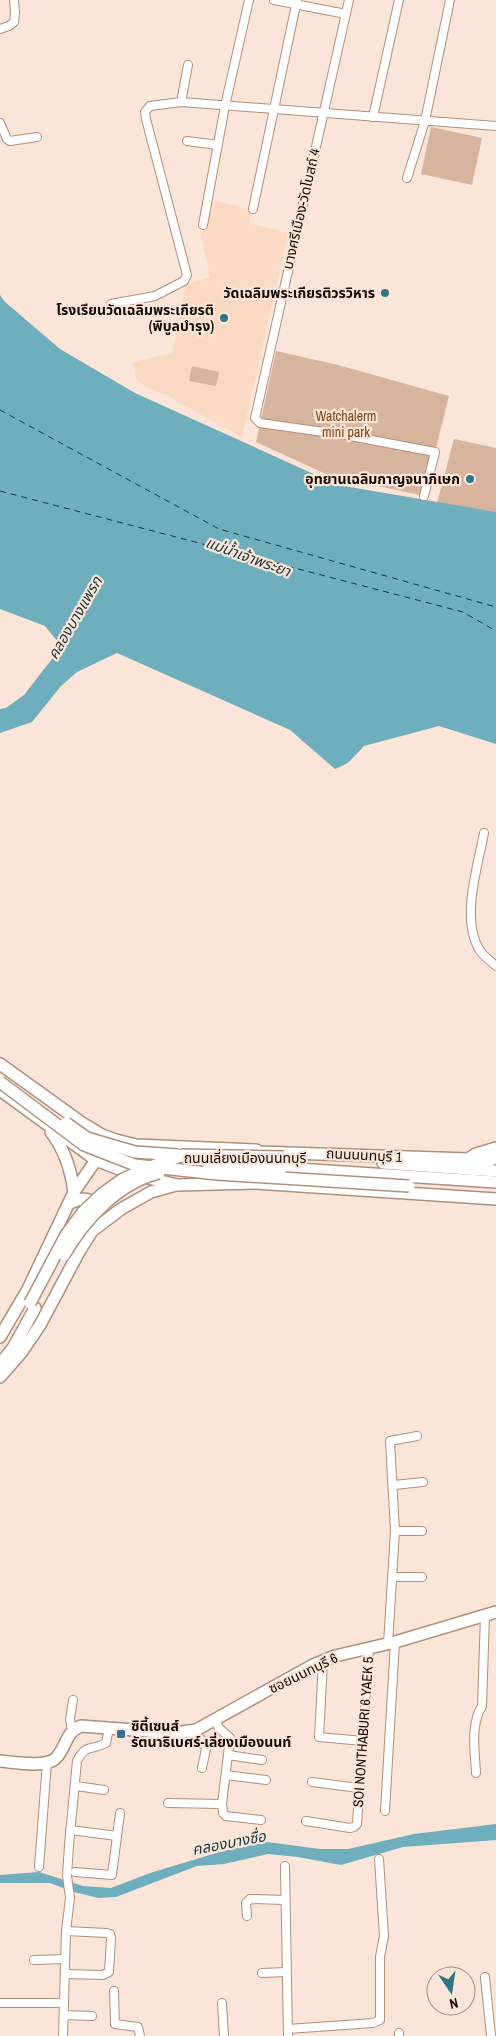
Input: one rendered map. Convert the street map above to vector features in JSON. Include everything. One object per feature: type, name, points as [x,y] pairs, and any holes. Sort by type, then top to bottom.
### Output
[{"type":"main road","name":"ถนนนนทบุรี 1","points":[[0,1064],[60,1108],[102,1135],[136,1145],[256,1150],[260,1152],[468,1159],[484,1162],[496,1158]]},
{"type":"main road","points":[[0,1074],[87,1138],[135,1152],[183,1155]]},
{"type":"main road","points":[[0,1082],[84,1146],[135,1164],[217,1174],[496,1192]]},
{"type":"main road","points":[[0,1090],[45,1124],[104,1160],[132,1174],[177,1185],[255,1183],[496,1199]]},
{"type":"main road","name":"ถนนนนทบุรี 1","points":[[60,1108],[71,1121],[100,1143],[104,1160],[121,1200],[104,1222]]},
{"type":"main road","points":[[45,1124],[58,1142],[71,1170],[72,1198]]},
{"type":"main road","points":[[0,1337],[28,1289],[72,1198],[113,1150],[136,1145]]},
{"type":"main road","points":[[468,1159],[476,1154],[496,1148]]},
{"type":"main road","points":[[255,1183],[243,1173],[240,1165],[245,1154],[256,1150]]},
{"type":"main road","name":"ถนนเลี่ยงเมืองนนทบุรี","points":[[0,1364],[13,1348],[66,1235],[83,1212],[102,1194],[124,1179],[145,1169],[183,1155],[284,1157],[496,1171]]},
{"type":"main road","points":[[484,1162],[496,1164]]},
{"type":"main road","name":"ถนนเลี่ยงเมืองนนทบุรี","points":[[0,1353],[84,1226],[106,1202],[122,1190],[150,1175],[189,1166],[282,1168],[496,1182]]},
{"type":"main road","name":"ถนนเลี่ยงเมืองนนทบุรี","points":[[0,1377],[21,1353],[40,1325],[92,1231],[121,1209],[151,1192],[177,1185]]},
{"type":"main road","points":[[72,1198],[90,1199],[98,1205],[100,1215],[92,1231]]},
{"type":"main road","name":"ซอยนนทบุรี 6","points":[[72,1731],[81,1726],[175,1733],[189,1732],[216,1720],[323,1661],[491,1614]]},
{"type":"main road","points":[[0,1761],[26,1764],[47,1762],[55,1759],[72,1731]]},
{"type":"street","points":[[0,29],[14,22],[16,13],[14,0]]},
{"type":"street","points":[[203,225],[225,106],[249,0]]},
{"type":"street","points":[[274,0],[346,14]]},
{"type":"street","name":"บางศรีเมือง-วัดโบสถ์ 4","points":[[349,0],[255,418],[260,423],[345,435],[435,452],[424,496]]},
{"type":"street","points":[[373,117],[399,0]]},
{"type":"street","points":[[407,178],[425,121],[450,0]]},
{"type":"street","points":[[253,209],[296,3]]},
{"type":"street","points":[[181,102],[188,65]]},
{"type":"street","points":[[111,304],[155,296],[184,281],[187,275],[145,112],[150,106],[181,102],[496,126]]},
{"type":"street","points":[[0,123],[6,139],[10,142],[37,137]]},
{"type":"street","points":[[187,141],[218,145]]},
{"type":"street","points":[[484,833],[471,908],[472,928],[480,952],[496,966]]},
{"type":"street","points":[[385,1811],[396,1531],[390,1441],[417,1436]]},
{"type":"street","points":[[394,1485],[422,1482]]},
{"type":"street","points":[[396,1531],[422,1531]]},
{"type":"street","points":[[393,1577],[422,1577]]},
{"type":"street","points":[[476,1773],[475,1727],[476,1719],[482,1706],[491,1614]]},
{"type":"street","name":"SOI NONTHABURI 6 YAEK 5","points":[[306,1821],[354,1827],[357,1824],[368,1648]]},
{"type":"street","points":[[323,1661],[319,1737],[363,1741]]},
{"type":"street","points":[[72,1731],[70,1719],[73,1700]]},
{"type":"street","points":[[216,1720],[218,1728],[230,1738],[222,1810],[226,1816],[261,1820]]},
{"type":"street","points":[[63,2036],[66,1931],[71,1874],[70,1830],[77,1762],[80,1754],[94,1745],[101,1746],[106,1743],[109,1728]]},
{"type":"street","points":[[189,1732],[205,1741],[206,1746],[202,1768]]},
{"type":"street","points":[[228,1755],[262,1760]]},
{"type":"street","points":[[39,1867],[47,1762]]},
{"type":"street","points":[[226,1775],[266,1780]]},
{"type":"street","points":[[312,1782],[359,1788]]},
{"type":"street","points":[[76,1786],[104,1790]]},
{"type":"street","points":[[168,1803],[222,1804]]},
{"type":"street","points":[[71,1874],[112,1875],[120,1812]]},
{"type":"street","points":[[70,1830],[117,1836]]},
{"type":"street","points":[[285,1866],[288,2033],[311,2032],[331,2026],[373,2023],[380,2020],[380,1956],[384,1936],[379,1859]]},
{"type":"street","points":[[247,1916],[246,1903],[250,1898],[285,1900]]},
{"type":"street","points":[[65,1974],[103,1975],[110,1972],[111,1938],[107,1932],[66,1931]]},
{"type":"street","points":[[34,1960],[65,1959]]},
{"type":"street","points":[[262,1973],[286,1972]]},
{"type":"street","points":[[486,1977],[491,2036]]},
{"type":"street","points":[[114,1991],[114,2024],[138,2027],[140,2036]]},
{"type":"street","points":[[0,2003],[64,2003]]},
{"type":"street","points":[[222,2003],[224,2036]]},
{"type":"street","points":[[64,2015],[92,2016]]},
{"type":"street","points":[[331,2026],[332,2036]]},
{"type":"shaded area","name":"โรงเรียนวัดเฉลิมพระเกียรติ (พิบูลบำรุง)","points":[[209,199],[252,210],[249,223],[288,233],[242,437],[168,395],[144,386],[135,377],[133,362],[172,353],[186,284],[210,278],[201,235]]},
{"type":"green space","points":[[431,127],[482,138],[472,185],[421,174]]},
{"type":"green space","name":"Watchalerm mini park","points":[[276,351],[338,365],[449,396],[424,496],[328,475],[256,442]]},
{"type":"green space","points":[[192,366],[219,372],[216,386],[189,381]]},
{"type":"green space","name":"อุทยานเฉลิมกาญจนาภิเษก","points":[[454,439],[496,448],[496,512],[437,503]]},
{"type":"water","points":[[0,295],[4,301],[60,349],[135,393],[338,485],[496,512],[496,744],[439,726],[364,746],[348,763],[335,769],[290,730],[117,653],[77,672],[61,686],[32,722],[0,733],[0,709],[6,708],[24,695],[55,655],[58,642],[45,626],[0,609]]},
{"type":"water","points":[[496,1824],[496,1840],[403,1847],[341,1865],[298,1857],[268,1854],[224,1864],[197,1866],[116,1897],[98,1898],[50,1883],[0,1883],[0,1875],[39,1872],[83,1886],[111,1888],[150,1873],[223,1851],[267,1842],[320,1849],[348,1849],[414,1834]]},
{"type":"ferry route","points":[[0,410],[219,529],[496,607]]},
{"type":"ferry route","points":[[0,491],[463,612],[496,631]]},
{"type":"place","name":"วัดเฉลิมพระเกียรติวรวิหาร","points":[[385,293]]},
{"type":"place","name":"โรงเรียนวัดเฉลิมพระเกียรติ (พิบูลบำรุง)","points":[[224,318]]},
{"type":"place","name":"อุทยานเฉลิมกาญจนาภิเษก","points":[[470,479]]},
{"type":"place","name":"ซิตี้เซนส์ รัตนาธิเบศร์-เลี่ยงเมืองนนท์","points":[[121,1734]]},
{"type":"water label","name":"แม่น้ำเจ้าพระยา","points":[[248,557]]},
{"type":"water label","name":"คลองบางแพรก","points":[[75,618]]},
{"type":"water label","name":"คลองบางซื่อ","points":[[229,1843]]}]
